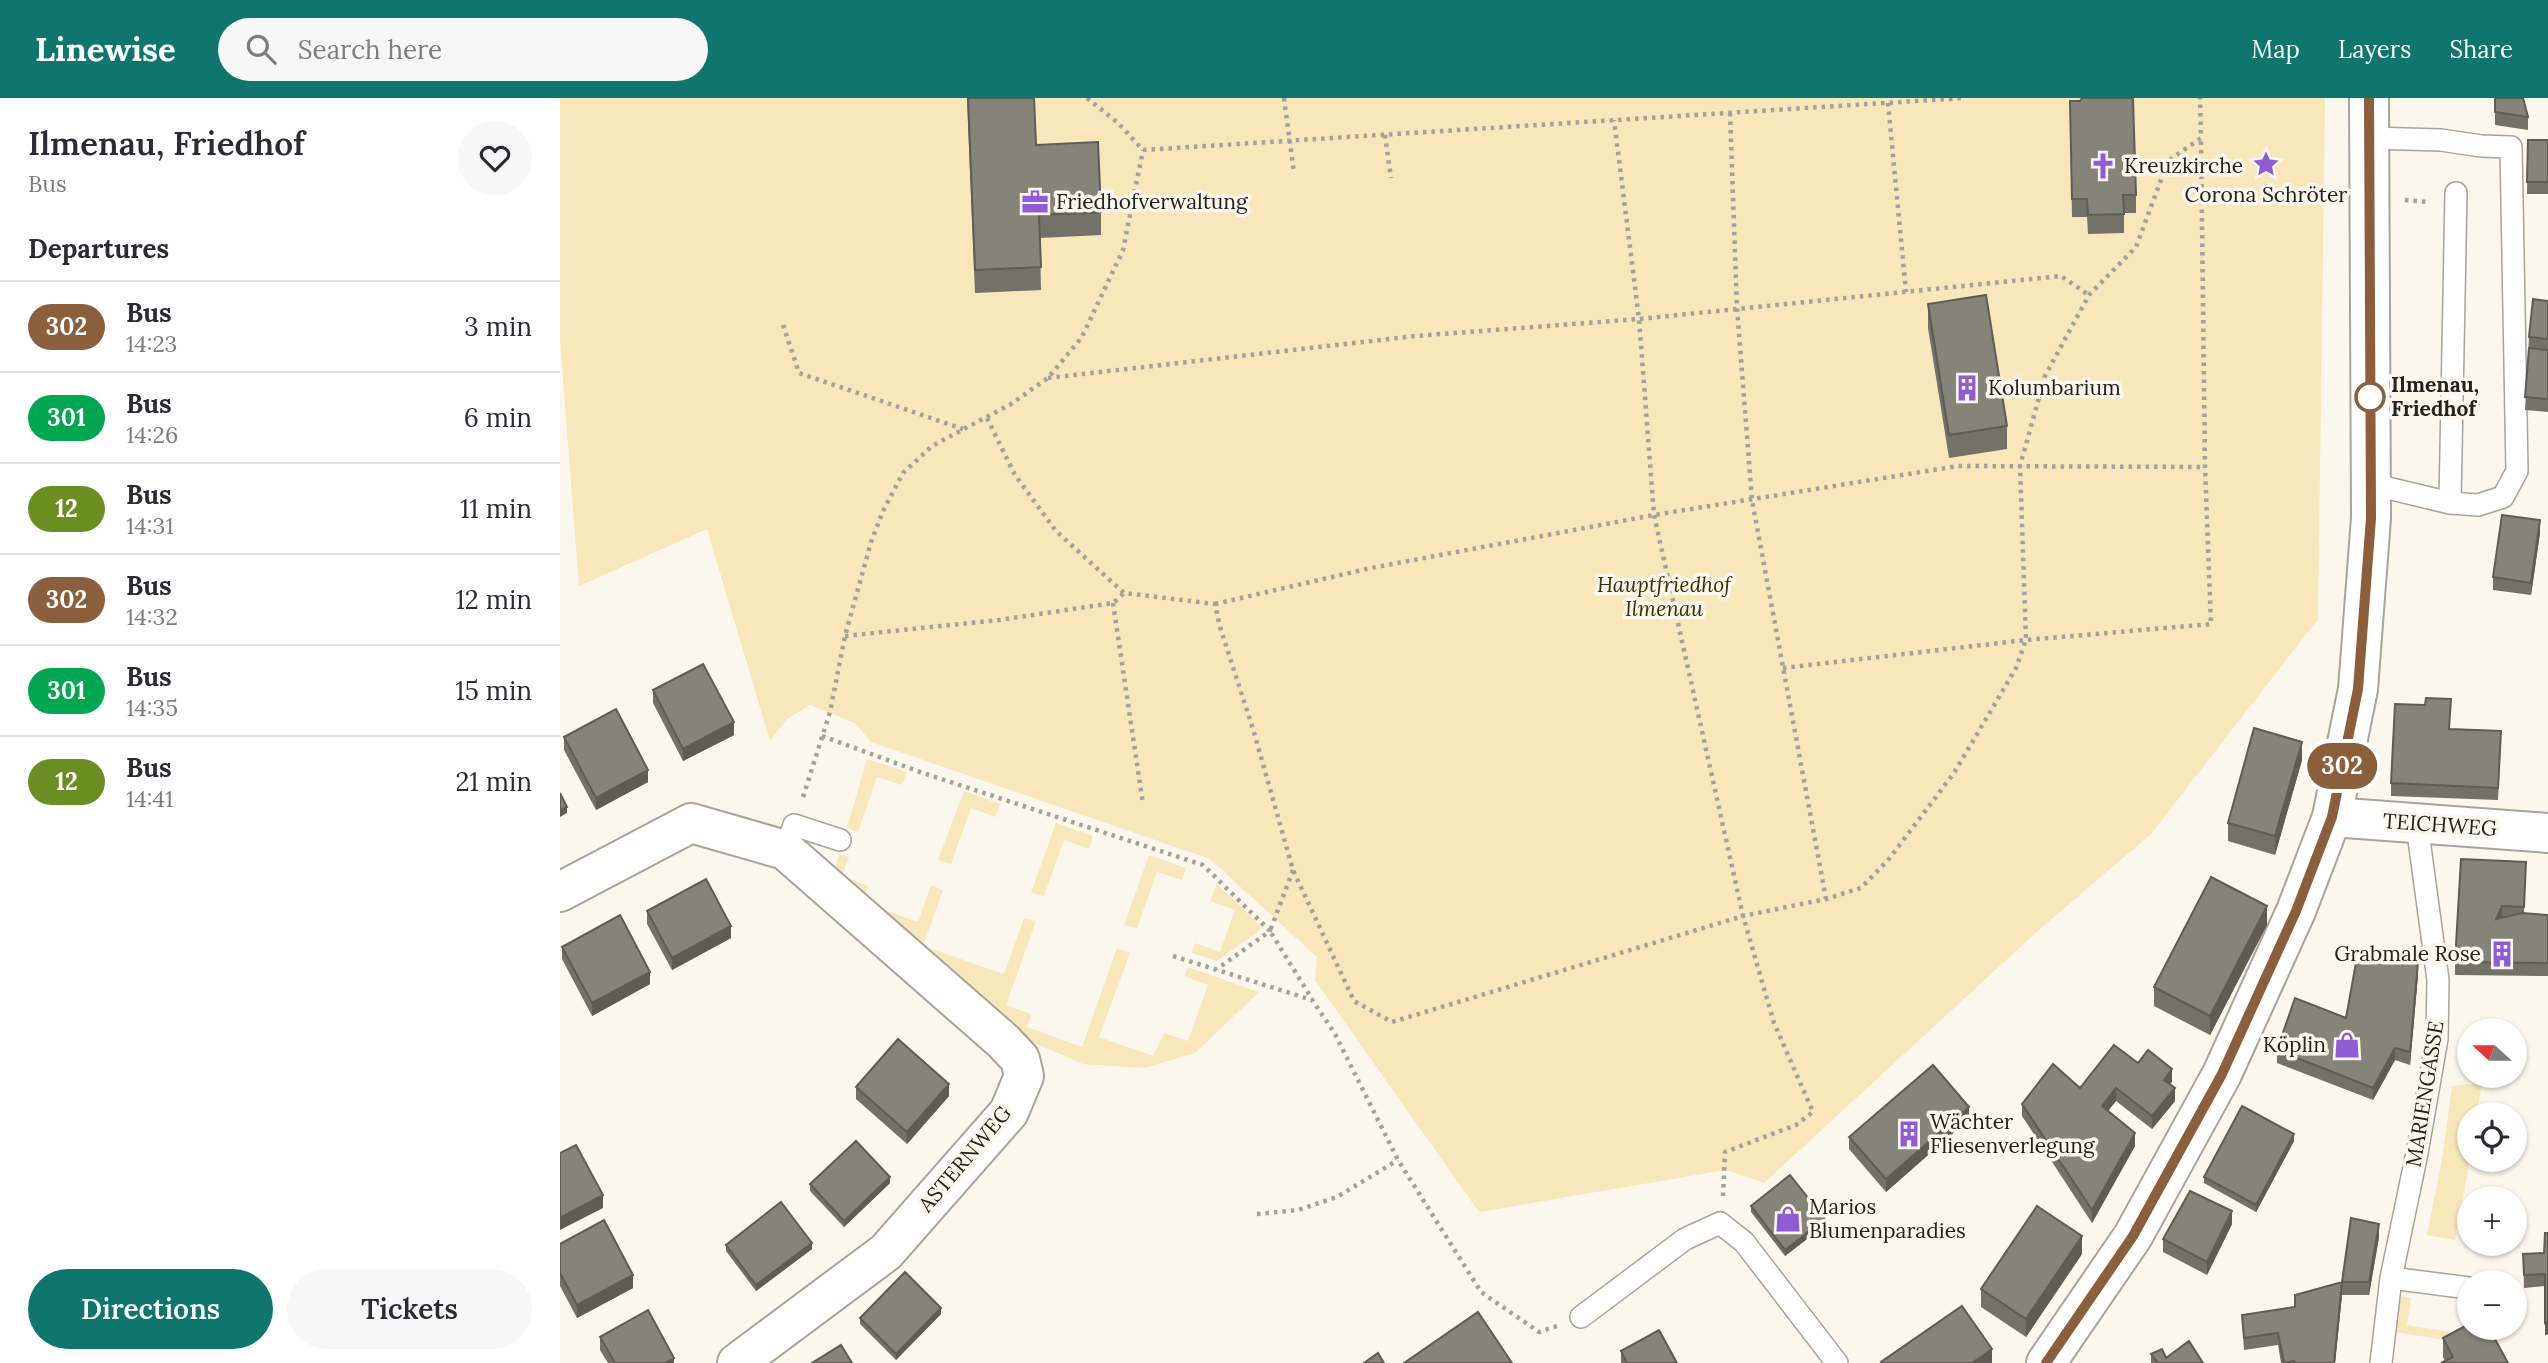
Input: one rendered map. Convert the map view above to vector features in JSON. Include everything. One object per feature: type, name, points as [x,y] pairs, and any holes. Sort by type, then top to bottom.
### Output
[{"type":"main road","points":[[2046,1363],[2133,1236],[2222,1074],[2296,911],[2332,817],[2358,689],[2371,518],[2369,98]]},
{"type":"main road","name":"TEICHWEG","points":[[2332,817],[2548,833]]},
{"type":"main road","points":[[560,892],[691,823],[790,837]]},
{"type":"main road","name":"ASTERNWEG","points":[[737,1363],[886,1252],[1009,1112],[1024,1076],[1020,1059],[1003,1041],[790,837]]},
{"type":"lane","points":[[2369,138],[2441,140],[2511,147],[2517,471],[2503,497],[2479,505],[2450,503],[2371,484]]},
{"type":"lane","points":[[2450,503],[2456,199]]},
{"type":"lane","name":"MARIENGASSE","points":[[2381,1363],[2391,1278],[2437,1039],[2438,980],[2417,825]]},
{"type":"lane","points":[[790,837],[840,840]]},
{"type":"lane","points":[[1581,1317],[1685,1239],[1720,1223],[1744,1242],[1837,1363]]},
{"type":"lane","points":[[2391,1278],[2457,1286]]},
{"type":"path","points":[[1087,98],[1117,122],[1143,150]]},
{"type":"path","points":[[1284,98],[1294,173]]},
{"type":"path","points":[[1143,150],[1963,98]]},
{"type":"path","points":[[1783,667],[2026,640],[2211,624],[2205,467],[2200,98]]},
{"type":"path","points":[[1888,103],[1906,292]]},
{"type":"path","points":[[1730,113],[1737,309],[1752,500],[1826,899]]},
{"type":"path","points":[[1614,120],[1639,319],[1654,515],[1743,916],[1774,1023],[1813,1112],[1796,1125],[1725,1152],[1726,1170]]},
{"type":"path","points":[[1385,135],[1391,178]]},
{"type":"path","points":[[1215,604],[1293,870],[1354,1001],[1392,1021],[1743,916],[1826,899],[1861,888],[1889,859],[1954,773],[2016,668],[2026,640],[2020,466],[2045,376],[2089,295],[2136,247],[2168,161],[2201,138]]},
{"type":"path","points":[[790,837],[830,712],[845,635],[871,542],[883,511],[903,473],[932,446],[1004,409],[1048,378],[1082,337],[1123,250],[1143,150]]},
{"type":"path","points":[[2369,197],[2456,199]]},
{"type":"path","points":[[1048,378],[1415,336],[1639,319],[2062,276],[2089,295]]},
{"type":"path","points":[[783,324],[799,373],[964,429]]},
{"type":"path","points":[[987,418],[1015,475],[1056,531],[1124,593],[1215,604],[1371,568],[1654,515],[1958,466],[2205,467]]},
{"type":"path","points":[[845,635],[999,620],[1113,603],[1124,593]]},
{"type":"path","points":[[1113,603],[1143,804]]},
{"type":"path","points":[[822,736],[923,773],[1203,865],[1270,930],[1334,1032],[1398,1160],[1481,1292],[1539,1332],[1581,1317]]},
{"type":"path","points":[[1216,970],[1270,930],[1293,870]]},
{"type":"path","points":[[1173,956],[1312,1000]]},
{"type":"path","points":[[1257,1214],[1298,1210],[1337,1197],[1398,1160]]},
{"type":"green space","name":"Hauptfriedhof Ilmenau","points":[[560,98],[2325,98],[2318,619],[2151,834],[2041,928],[1764,1183],[1726,1170],[1479,1212],[1315,980],[1317,957],[1210,859],[871,742],[855,723],[810,705],[787,719],[770,741],[707,529],[579,586],[560,340]]},
{"type":"green space","points":[[867,759],[907,772],[902,785],[877,777],[858,832],[847,828]]},
{"type":"green space","points":[[964,791],[1000,804],[995,817],[971,808],[951,864],[938,860]]},
{"type":"green space","points":[[1056,823],[1093,836],[1089,849],[1064,840],[1044,896],[1031,893]]},
{"type":"green space","points":[[839,854],[849,857],[842,876],[868,886],[864,896],[876,907],[918,922],[931,885],[943,890],[923,946],[1004,974],[1024,918],[1036,921],[1006,1005],[1031,1014],[1027,1027],[1082,1047],[1117,948],[1130,953],[1099,1037],[1153,1056],[1164,1033],[1188,1041],[1208,985],[1184,976],[1188,967],[1259,992],[1195,1053],[1144,1068],[1083,1064],[1021,1037],[834,874]]},
{"type":"green space","points":[[1149,855],[1186,868],[1182,880],[1157,872],[1137,928],[1124,925]]},
{"type":"green space","points":[[1217,884],[1263,928],[1217,961],[1192,953],[1195,943],[1220,952],[1235,910],[1210,901]]},
{"type":"green space","points":[[2452,1086],[2481,1088],[2479,1102],[2457,1102],[2457,1172],[2468,1172],[2465,1186],[2457,1186],[2455,1240],[2427,1235],[2443,1154]]},
{"type":"green space","points":[[2399,1296],[2411,1298],[2407,1325],[2457,1333],[2457,1340],[2461,1340],[2458,1342],[2394,1332]]},
{"type":"building","name":"Friedhofverwaltung","points":[[968,98],[1034,98],[1036,145],[1098,142],[1101,212],[1039,215],[1041,267],[975,270]]},
{"type":"building","name":"Kreuzkirche","points":[[2082,98],[2133,98],[2136,195],[2123,195],[2124,214],[2088,215],[2087,199],[2072,199],[2070,101],[2080,101]]},
{"type":"building","points":[[2495,98],[2523,98],[2528,117],[2495,112]]},
{"type":"building","points":[[2528,140],[2548,140],[2548,182],[2527,182]]},
{"type":"building","name":"Kolumbarium","points":[[1986,295],[2007,426],[1949,435],[1928,304]]},
{"type":"building","points":[[2533,299],[2548,301],[2548,339],[2529,337]]},
{"type":"building","points":[[2529,348],[2548,350],[2548,399],[2525,397]]},
{"type":"building","points":[[2502,515],[2540,520],[2531,583],[2493,577]]},
{"type":"building","points":[[703,664],[734,722],[683,749],[653,690]]},
{"type":"building","points":[[2426,698],[2451,699],[2449,729],[2501,731],[2498,788],[2391,783],[2395,704],[2425,705]]},
{"type":"building","points":[[616,709],[648,770],[596,798],[564,737]]},
{"type":"building","points":[[2254,728],[2302,742],[2275,836],[2228,823]]},
{"type":"building","points":[[560,793],[567,807],[560,810]]},
{"type":"building","points":[[2461,859],[2526,862],[2524,907],[2502,906],[2496,919],[2522,913],[2548,915],[2548,963],[2455,962]]},
{"type":"building","points":[[2211,877],[2267,906],[2210,1016],[2154,987]]},
{"type":"building","points":[[706,879],[731,926],[672,958],[647,911]]},
{"type":"building","points":[[620,915],[650,972],[592,1003],[562,947]]},
{"type":"building","name":"Köplin","points":[[2357,957],[2418,962],[2410,1052],[2395,1048],[2373,1088],[2277,1050],[2295,998],[2346,1018]]},
{"type":"building","points":[[898,1039],[949,1084],[907,1132],[856,1087]]},
{"type":"building","points":[[2114,1045],[2138,1063],[2148,1050],[2172,1069],[2164,1080],[2175,1088],[2152,1116],[2116,1088],[2102,1106],[2135,1133],[2092,1210],[2022,1104],[2053,1064],[2080,1088]]},
{"type":"building","name":"Wächter Fliesenverlegung","points":[[1933,1065],[1969,1107],[1886,1179],[1849,1137]]},
{"type":"building","points":[[2242,1106],[2294,1134],[2256,1205],[2204,1177]]},
{"type":"building","points":[[856,1141],[890,1177],[844,1221],[810,1184]]},
{"type":"building","points":[[576,1145],[603,1195],[560,1218],[560,1153]]},
{"type":"building","name":"Marios Blumenparadies","points":[[1790,1175],[1825,1219],[1785,1250],[1751,1206]]},
{"type":"building","points":[[2190,1191],[2232,1211],[2207,1262],[2163,1239]]},
{"type":"building","points":[[781,1202],[812,1243],[756,1285],[726,1245]]},
{"type":"building","points":[[2037,1206],[2082,1236],[2026,1319],[1981,1289]]},
{"type":"building","points":[[2351,1218],[2379,1224],[2369,1282],[2342,1282]]},
{"type":"building","points":[[604,1220],[633,1275],[577,1305],[560,1273],[560,1244]]},
{"type":"building","points":[[2545,1233],[2548,1233],[2548,1322],[2545,1323],[2545,1274],[2527,1275],[2527,1270],[2524,1270],[2523,1256],[2544,1253]]},
{"type":"building","points":[[905,1272],[941,1308],[896,1354],[860,1318]]},
{"type":"building","points":[[2342,1282],[2334,1363],[2284,1363],[2278,1333],[2244,1338],[2242,1315],[2295,1307],[2295,1295]]},
{"type":"building","points":[[1962,1306],[1992,1349],[1972,1363],[1881,1362]]},
{"type":"building","points":[[648,1310],[674,1358],[665,1363],[615,1363],[600,1337]]},
{"type":"building","points":[[1478,1312],[1512,1363],[1404,1363]]},
{"type":"building","points":[[1659,1330],[1677,1363],[1627,1363],[1621,1351]]},
{"type":"building","points":[[2457,1330],[2457,1340],[2496,1340],[2508,1363],[2441,1363],[2453,1357],[2443,1338]]},
{"type":"building","points":[[2189,1341],[2203,1363],[2158,1363],[2151,1354],[2162,1349],[2166,1358]]},
{"type":"building","points":[[841,1345],[852,1363],[812,1363]]},
{"type":"building","points":[[1378,1353],[1384,1363],[1364,1363]]},
{"type":"bus line","name":"302","points":[[2046,1363],[2133,1236],[2222,1074],[2296,911],[2332,817],[2358,689],[2371,518],[2369,98]]},
{"type":"place","name":"Corona Schröter","points":[[2266,164]]},
{"type":"place","name":"Kreuzkirche","points":[[2103,166]]},
{"type":"place","name":"Friedhofverwaltung","points":[[1035,202]]},
{"type":"place","name":"Kolumbarium","points":[[1967,388]]},
{"type":"place","name":"Ilmenau, Friedhof","points":[[2370,397]]},
{"type":"place","name":"Grabmale Rose","points":[[2502,954]]},
{"type":"place","name":"Köplin","points":[[2347,1045]]},
{"type":"place","name":"Wächter Fliesenverlegung","points":[[1909,1134]]},
{"type":"place","name":"Marios Blumenparadies","points":[[1788,1219]]}]
